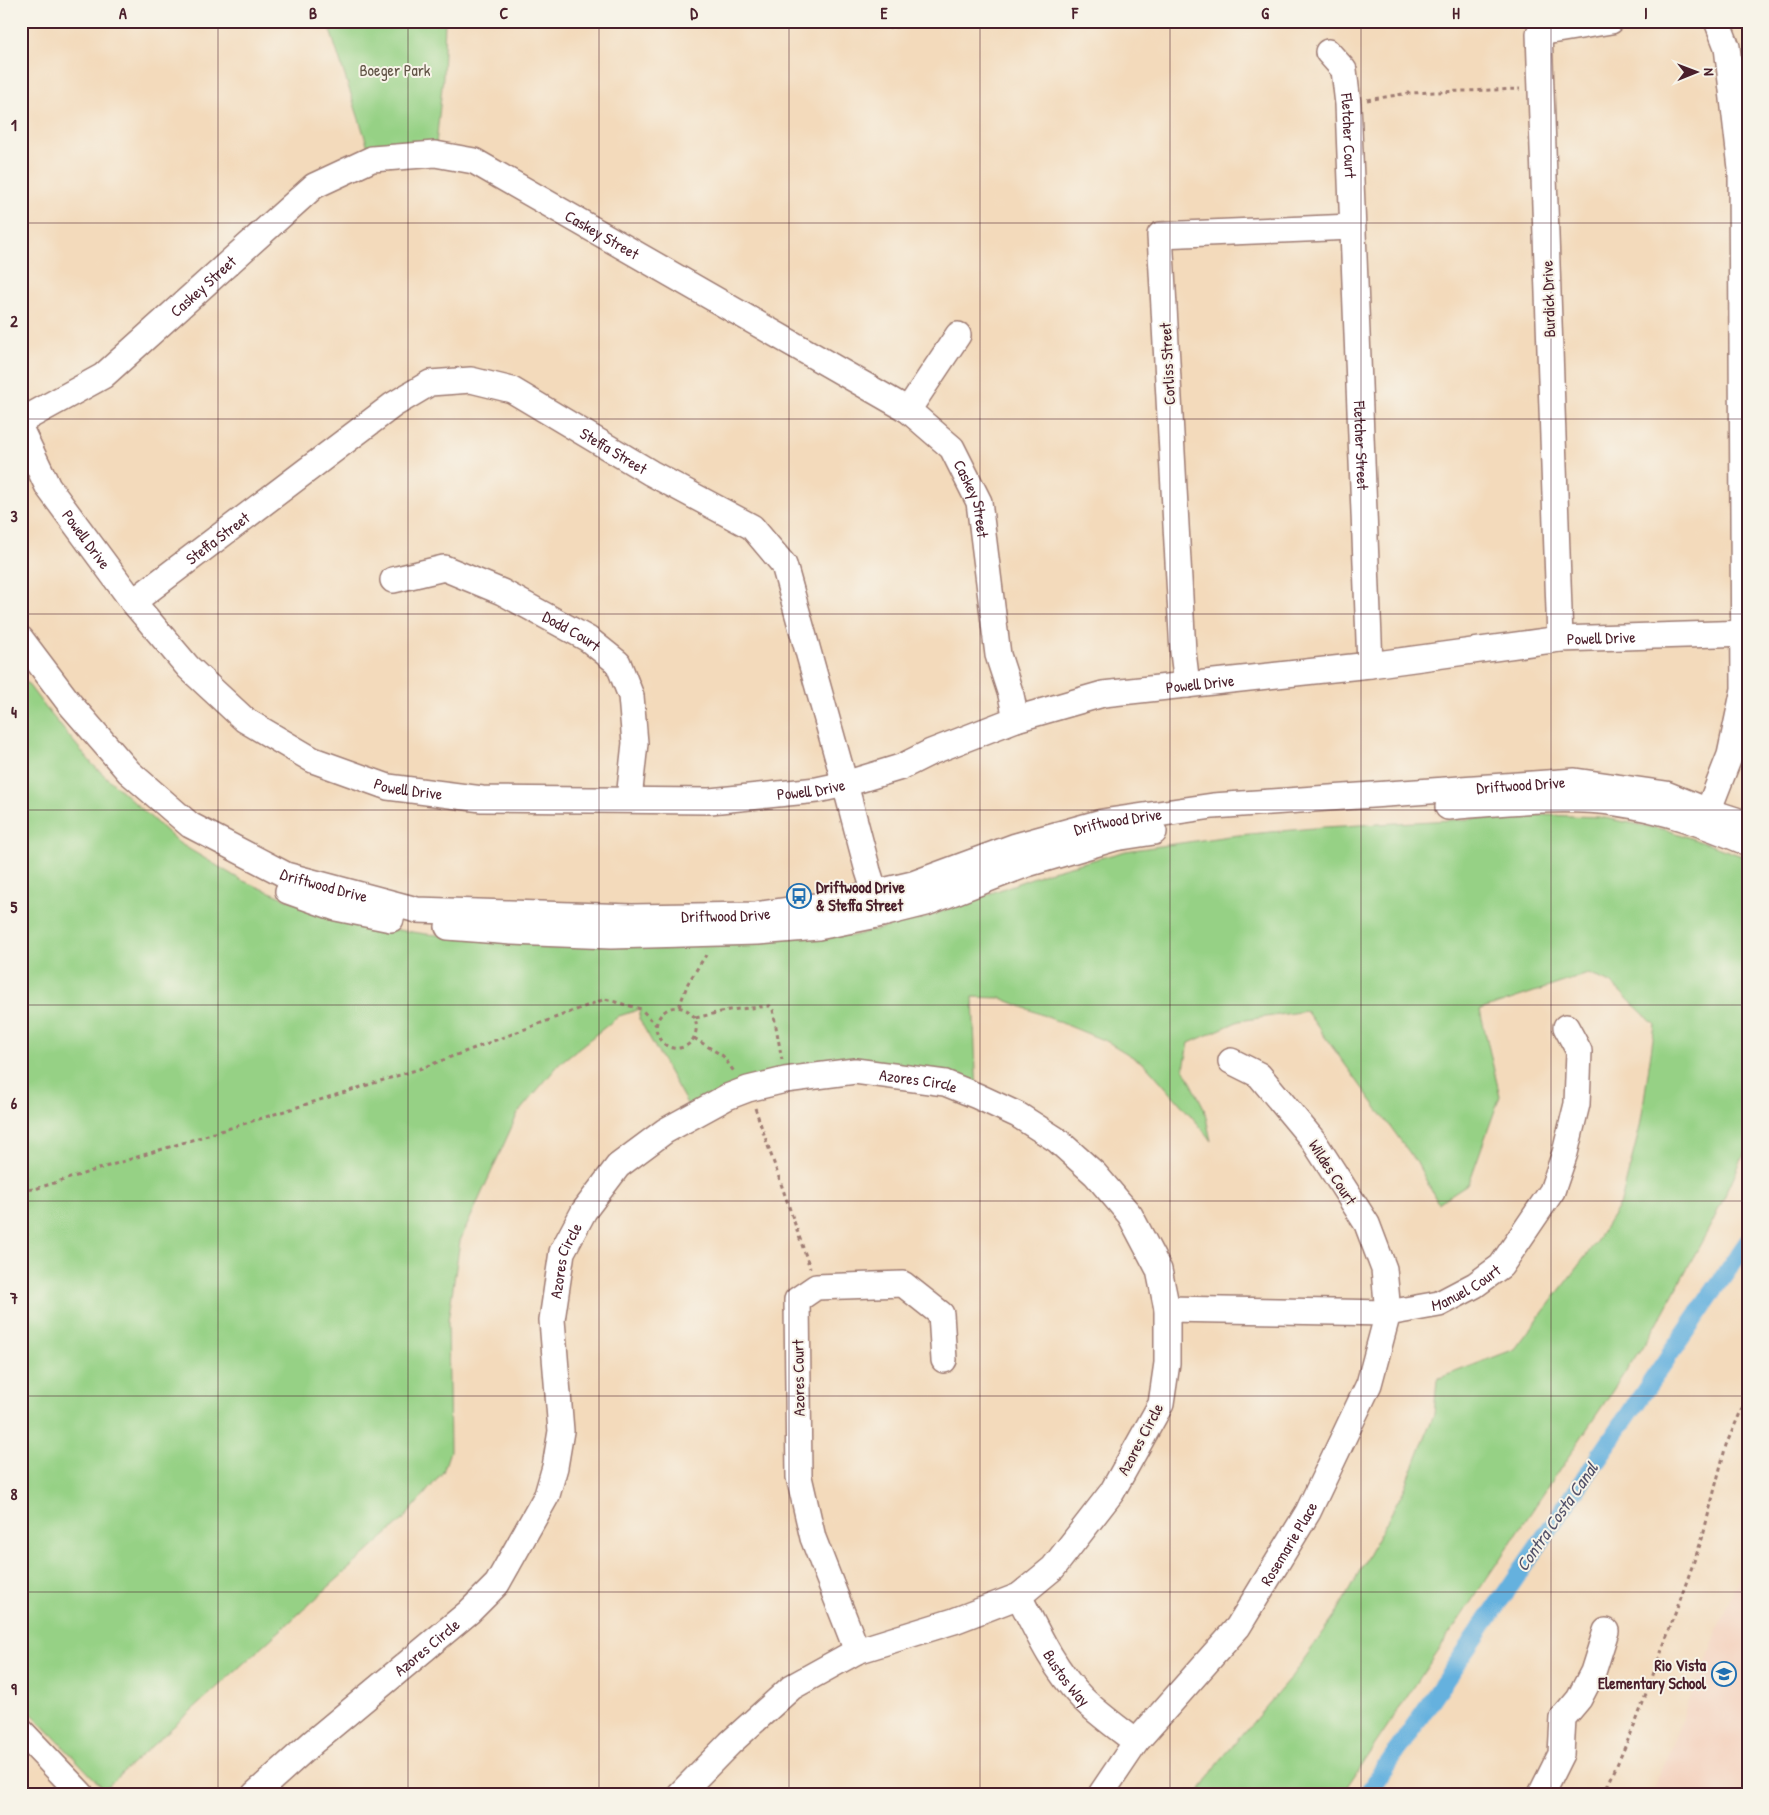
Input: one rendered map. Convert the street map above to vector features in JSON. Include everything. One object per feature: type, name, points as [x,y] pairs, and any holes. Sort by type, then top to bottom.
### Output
[{"type":"street","name":"Burdick Drive","points":[[1560,639],[1539,32],[1611,21]]},
{"type":"street","points":[[1706,817],[1730,756],[1744,689],[1746,634],[1741,168],[1728,47],[1717,21]]},
{"type":"street","name":"Fletcher Court","points":[[1328,52],[1344,70],[1348,104],[1352,227]]},
{"type":"street","name":"Caskey Street","points":[[21,421],[103,376],[314,186],[372,159],[435,154],[474,161],[908,410],[952,448],[979,502],[998,655],[1011,695],[1016,719]]},
{"type":"street","name":"Fletcher Street","points":[[1352,227],[1370,664]]},
{"type":"street","name":"Corliss Street","points":[[1187,685],[1183,652],[1160,235],[1352,227]]},
{"type":"street","points":[[908,410],[958,335]]},
{"type":"street","name":"Steffa Street","points":[[133,602],[393,405],[430,383],[471,380],[512,390],[651,473],[752,527],[784,565],[878,903]]},
{"type":"street","name":"Powell Drive","points":[[21,430],[48,487],[133,602],[188,667],[245,720],[313,760],[388,787],[482,799],[710,800],[817,790],[845,784],[901,767],[931,752],[1016,719],[1103,694],[1370,664],[1560,639],[1746,634]]},
{"type":"street","name":"Dodd Court","points":[[393,580],[444,568],[502,592],[588,639],[618,663],[631,696],[632,705],[634,743],[629,799]]},
{"type":"street","name":"Driftwood Drive","points":[[21,639],[70,704],[129,772],[190,825],[286,875],[417,910],[632,917],[755,915],[828,904],[926,903],[1027,864],[1115,838],[1222,822],[1562,800],[1615,803],[1678,815],[1706,817],[1748,824]]},
{"type":"street","name":"Driftwood Drive","points":[[21,662],[97,760],[138,800],[185,836],[230,864],[279,888],[336,908],[413,924],[512,932],[611,936],[758,932],[818,927],[878,903]]},
{"type":"street","name":"Driftwood Drive","points":[[1706,817],[1748,842]]},
{"type":"street","name":"Manuel Court","points":[[1167,1309],[1388,1313],[1439,1304],[1475,1285],[1501,1266],[1552,1191],[1565,1153],[1577,1104],[1579,1051],[1566,1026]]},
{"type":"street","name":"Wildes Court","points":[[1231,1062],[1259,1075],[1313,1140],[1367,1224],[1384,1269],[1388,1313]]},
{"type":"street","name":"Azores Circle","points":[[255,1794],[313,1742],[468,1612],[497,1584],[548,1495],[555,1467],[561,1431],[552,1320],[562,1252],[584,1211],[618,1166],[665,1131],[727,1097],[748,1089],[785,1080],[855,1070],[944,1083],[977,1096],[1018,1115],[1057,1140],[1095,1174],[1130,1215],[1159,1270],[1167,1309],[1167,1363],[1161,1404],[1112,1492],[1053,1568],[1019,1596],[954,1621],[856,1651],[792,1688],[730,1743],[680,1794]]},
{"type":"street","points":[[816,1287],[903,1284],[941,1314],[944,1360]]},
{"type":"street","name":"Azores Court","points":[[816,1287],[797,1300],[799,1477],[813,1538],[856,1651]]},
{"type":"street","name":"Rosemarie Place","points":[[1101,1794],[1136,1742],[1238,1627],[1308,1512],[1369,1384],[1388,1313]]},
{"type":"street","name":"Bustos Way","points":[[1019,1596],[1042,1643],[1063,1676],[1083,1698],[1136,1742]]},
{"type":"street","points":[[1541,1794],[1561,1754],[1562,1718],[1579,1699],[1593,1672],[1606,1631]]},
{"type":"street","points":[[21,1731],[81,1794]]},
{"type":"path","points":[[847,21],[880,28],[908,25],[916,21]]},
{"type":"path","points":[[1348,104],[1409,93],[1541,88]]},
{"type":"path","points":[[679,1007],[688,983],[719,933]]},
{"type":"path","points":[[21,1191],[38,1188],[419,1069],[605,999],[642,1009],[656,1025],[660,1039],[670,1047],[684,1047],[694,1038],[697,1032],[695,1018],[691,1013],[679,1007],[668,1009],[662,1013],[656,1025]]},
{"type":"path","points":[[695,1018],[729,1010],[770,1006],[773,1010],[785,1080]]},
{"type":"path","points":[[694,1038],[723,1056],[748,1089],[816,1287]]},
{"type":"path","points":[[1604,1794],[1636,1722],[1702,1539],[1726,1445],[1748,1395]]},
{"type":"shaded area","name":"Rio Vista Elementary School","points":[[1748,1555],[1748,1794],[1652,1794]]},
{"type":"green space","name":"Boeger Park","points":[[327,21],[445,21],[443,77],[435,154],[372,159]]},
{"type":"green space","points":[[21,675],[93,765],[179,843],[241,880],[304,906],[371,926],[426,934],[548,943],[847,933],[848,937],[924,918],[1048,872],[1126,851],[1229,836],[1324,827],[1542,815],[1599,817],[1667,830],[1748,858],[1748,1146],[1713,1221],[1654,1329],[1342,1794],[1198,1794],[1218,1763],[1289,1680],[1335,1616],[1405,1488],[1434,1414],[1437,1379],[1515,1349],[1594,1245],[1621,1202],[1640,1127],[1655,1025],[1611,983],[1588,974],[1480,1010],[1500,1096],[1469,1183],[1438,1203],[1417,1163],[1306,1011],[1239,1021],[1189,1043],[1184,1068],[1204,1108],[1211,1141],[1146,1065],[1108,1042],[1001,998],[973,997],[977,1096],[855,1071],[694,1116],[639,1019],[641,1009],[619,1016],[561,1062],[518,1113],[460,1241],[448,1321],[450,1451],[443,1472],[403,1520],[104,1789],[34,1716],[21,1705]]},
{"type":"waterway","name":"Contra Costa Canal","points":[[1367,1794],[1748,1241]]},
{"type":"place","name":"Driftwood Drive & Steffa Street","points":[[799,896]]},
{"type":"place","name":"Rio Vista Elementary School","points":[[1724,1674]]}]
